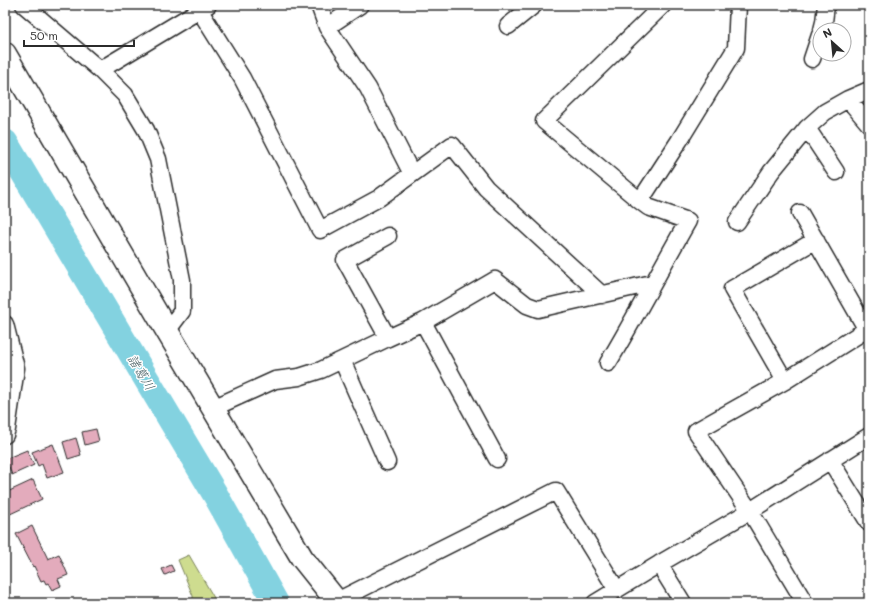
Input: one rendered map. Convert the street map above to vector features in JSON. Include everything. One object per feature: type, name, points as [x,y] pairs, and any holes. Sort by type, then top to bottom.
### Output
[{"type":"street","points":[[24,5],[100,70],[125,95],[146,130],[158,159],[182,280],[182,311],[167,331]]},
{"type":"street","points":[[318,5],[327,28],[368,88],[412,174]]},
{"type":"street","points":[[327,28],[360,5]]},
{"type":"street","points":[[508,26],[534,5]]},
{"type":"street","points":[[608,363],[688,221],[648,207],[544,121],[662,5]]},
{"type":"street","points":[[640,201],[736,48],[738,5]]},
{"type":"street","points":[[824,22],[826,5]]},
{"type":"street","points":[[100,70],[204,8],[242,78],[320,230],[379,198],[452,145],[486,188],[602,295]]},
{"type":"street","points":[[5,54],[302,558],[337,602],[556,491],[617,590]]},
{"type":"street","points":[[737,222],[771,172],[807,128],[825,112],[848,99],[869,90]]},
{"type":"street","points":[[848,99],[869,124]]},
{"type":"street","points":[[807,128],[836,172]]},
{"type":"street","points":[[800,213],[868,329],[784,381],[696,431],[750,511],[805,603]]},
{"type":"street","points":[[388,236],[345,260],[388,338]]},
{"type":"street","points":[[784,381],[732,289],[816,240]]},
{"type":"street","points":[[213,408],[275,380],[299,377],[321,370],[423,322],[495,280],[527,305],[538,308],[652,283]]},
{"type":"street","points":[[423,322],[497,459]]},
{"type":"street","points":[[5,324],[16,368],[5,435]]},
{"type":"street","points":[[342,360],[387,462]]},
{"type":"street","points":[[595,603],[750,511],[869,436]]},
{"type":"street","points":[[830,460],[869,523]]},
{"type":"street","points":[[659,564],[683,603]]},
{"type":"green space","points":[[189,555],[217,603],[188,603],[193,601],[193,596],[178,560]]},
{"type":"building","points":[[96,429],[99,441],[85,445],[82,432]]},
{"type":"building","points":[[76,438],[81,455],[68,459],[63,442]]},
{"type":"building","points":[[53,444],[64,472],[47,478],[42,464],[38,466],[32,452]]},
{"type":"building","points":[[27,450],[34,465],[12,475],[9,467],[5,468],[5,459]]},
{"type":"building","points":[[33,480],[42,499],[8,515],[5,508],[5,493]]},
{"type":"building","points":[[32,526],[48,559],[59,554],[68,575],[58,579],[61,586],[52,590],[48,583],[46,584],[44,580],[41,581],[16,534]]},
{"type":"building","points":[[171,565],[174,571],[165,575],[162,569]]},
{"type":"waterway","name":"諸葛川","points":[[5,142],[215,494],[276,603]]}]
